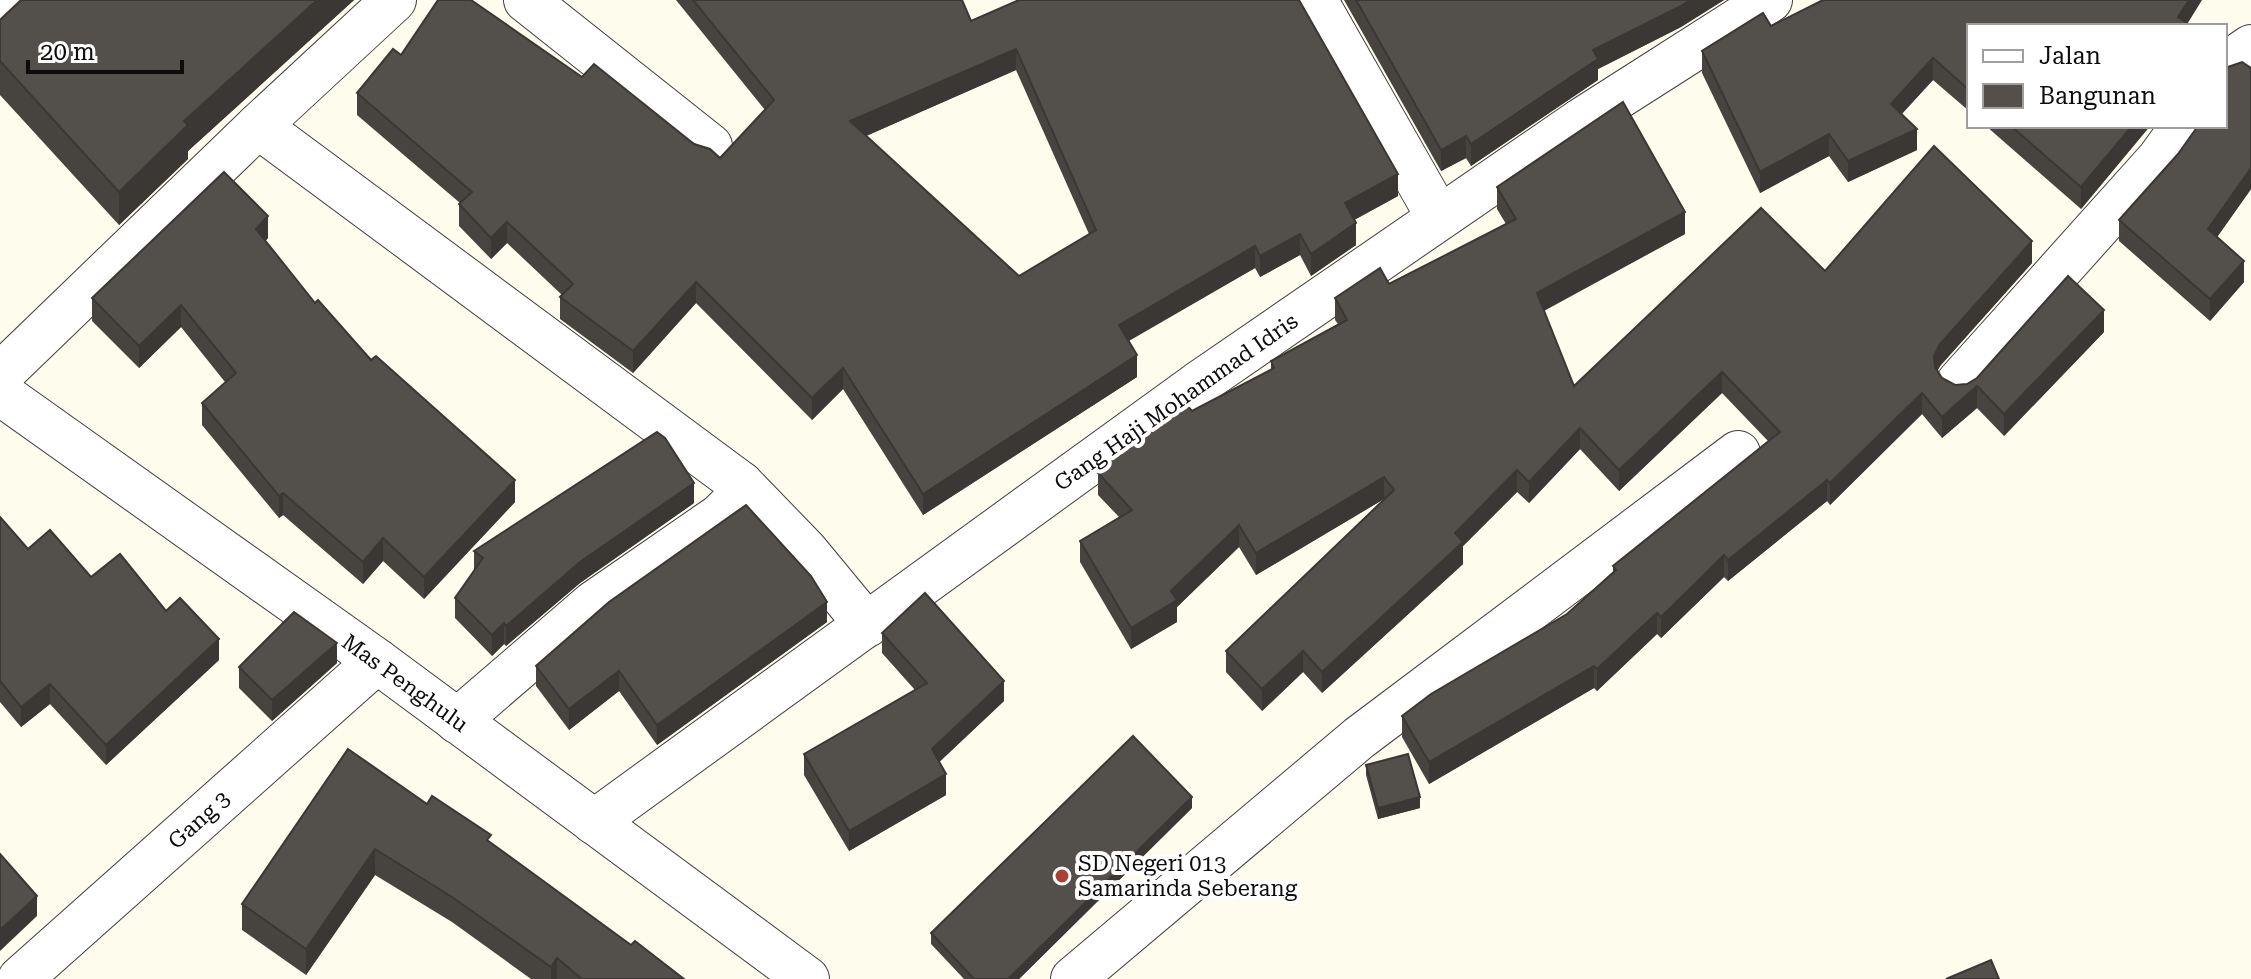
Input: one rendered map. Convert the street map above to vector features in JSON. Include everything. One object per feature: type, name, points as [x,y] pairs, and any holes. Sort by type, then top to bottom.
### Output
[{"type":"street","points":[[0,375],[258,126],[394,0]]},
{"type":"street","points":[[526,0],[710,146]]},
{"type":"street","points":[[1315,0],[1439,218]]},
{"type":"street","name":"Gang Haji Mohammad Idris","points":[[594,822],[1198,384],[1439,218],[1770,0]]},
{"type":"street","points":[[2227,64],[2251,47]]},
{"type":"street","points":[[258,126],[741,484],[805,550],[867,625]]},
{"type":"street","points":[[1959,382],[2159,159],[2182,128]]},
{"type":"street","name":"Mas Penghulu","points":[[0,393],[377,661],[807,979]]},
{"type":"street","points":[[1073,979],[1359,738],[1738,453]]},
{"type":"street","points":[[457,721],[594,603],[720,516],[733,503],[741,484]]},
{"type":"street","name":"Gang 3","points":[[20,979],[377,661]]},
{"type":"building","points":[[21,0],[317,0],[184,121],[188,125],[119,192],[0,61],[0,20]]},
{"type":"building","points":[[438,0],[471,0],[582,77],[594,64],[694,144],[710,149],[720,158],[774,100],[693,0],[962,0],[971,21],[1019,0],[1299,0],[1398,174],[1345,203],[1356,223],[1311,254],[1300,234],[1260,256],[1255,246],[1119,325],[1137,355],[923,494],[843,368],[812,398],[696,282],[633,351],[560,297],[573,284],[507,222],[491,238],[459,204],[472,192],[357,93],[393,49],[401,55]],"holes":[[[1016,49],[1096,230],[1019,276],[850,121]]]},
{"type":"building","points":[[1356,0],[1690,0],[1593,50],[1598,59],[1471,144],[1466,136],[1441,150]]},
{"type":"building","points":[[1823,0],[2189,0],[2178,17],[2188,24],[1967,24],[1967,88],[1933,58],[1891,104],[1917,129],[1848,161],[1829,134],[1760,172],[1702,51],[1763,13],[1771,26]]},
{"type":"building","points":[[2242,62],[2251,68],[2251,168],[2208,229],[2244,261],[2210,299],[2119,220],[2178,154],[2197,128],[2227,128],[2227,67]]},
{"type":"building","points":[[1623,102],[1685,212],[1537,293],[1574,386],[1761,208],[1825,271],[1934,146],[2032,241],[1940,344],[1934,356],[1935,367],[1942,378],[1955,385],[1967,384],[1977,378],[2068,276],[2104,310],[2004,414],[1977,386],[1942,417],[1922,393],[1830,483],[1827,480],[1728,560],[1724,555],[1661,617],[1657,613],[1597,669],[1594,666],[1429,762],[1402,716],[1431,694],[1567,614],[1616,570],[1613,566],[1780,432],[1722,372],[1619,470],[1580,428],[1529,482],[1517,470],[1455,533],[1463,542],[1322,672],[1303,651],[1262,689],[1226,651],[1394,490],[1384,477],[1256,553],[1239,525],[1171,591],[1177,600],[1131,628],[1080,541],[1132,510],[1098,473],[1116,453],[1185,403],[1192,411],[1274,368],[1271,361],[1347,320],[1335,298],[1380,268],[1389,284],[1516,219],[1497,187]]},
{"type":"building","points":[[2013,128],[2130,128],[2081,187]]},
{"type":"building","points":[[224,172],[268,216],[256,229],[315,303],[318,300],[371,360],[376,356],[515,480],[424,577],[383,538],[363,562],[283,493],[279,496],[202,403],[236,373],[181,305],[139,346],[92,298]]},
{"type":"building","points":[[657,432],[665,438],[694,483],[580,562],[492,635],[455,598],[483,558],[474,551]]},
{"type":"building","points":[[746,505],[811,576],[827,602],[657,725],[619,671],[569,709],[536,666],[609,602]]},
{"type":"building","points":[[0,517],[28,549],[50,530],[91,577],[120,554],[166,611],[180,598],[219,639],[106,745],[50,684],[21,707],[0,681]]},
{"type":"building","points":[[925,593],[1004,681],[932,749],[946,774],[849,831],[804,754],[927,683],[882,633]]},
{"type":"building","points":[[294,612],[337,643],[272,700],[239,667]]},
{"type":"building","name":"SD Negeri 013 Samarinda Seberang","points":[[1133,736],[1192,797],[1008,979],[974,979],[931,933]]},
{"type":"building","points":[[348,749],[427,804],[432,796],[491,835],[487,840],[631,945],[635,941],[684,979],[582,979],[557,958],[551,967],[452,897],[375,849],[306,949],[242,904]]},
{"type":"building","points":[[1408,754],[1420,797],[1378,808],[1366,765]]},
{"type":"building","points":[[0,854],[37,896],[0,930]]},
{"type":"building","points":[[1991,960],[1999,979],[1946,979]]},
{"type":"place","name":"SD Negeri 013 Samarinda Seberang","points":[[1062,876]]}]
